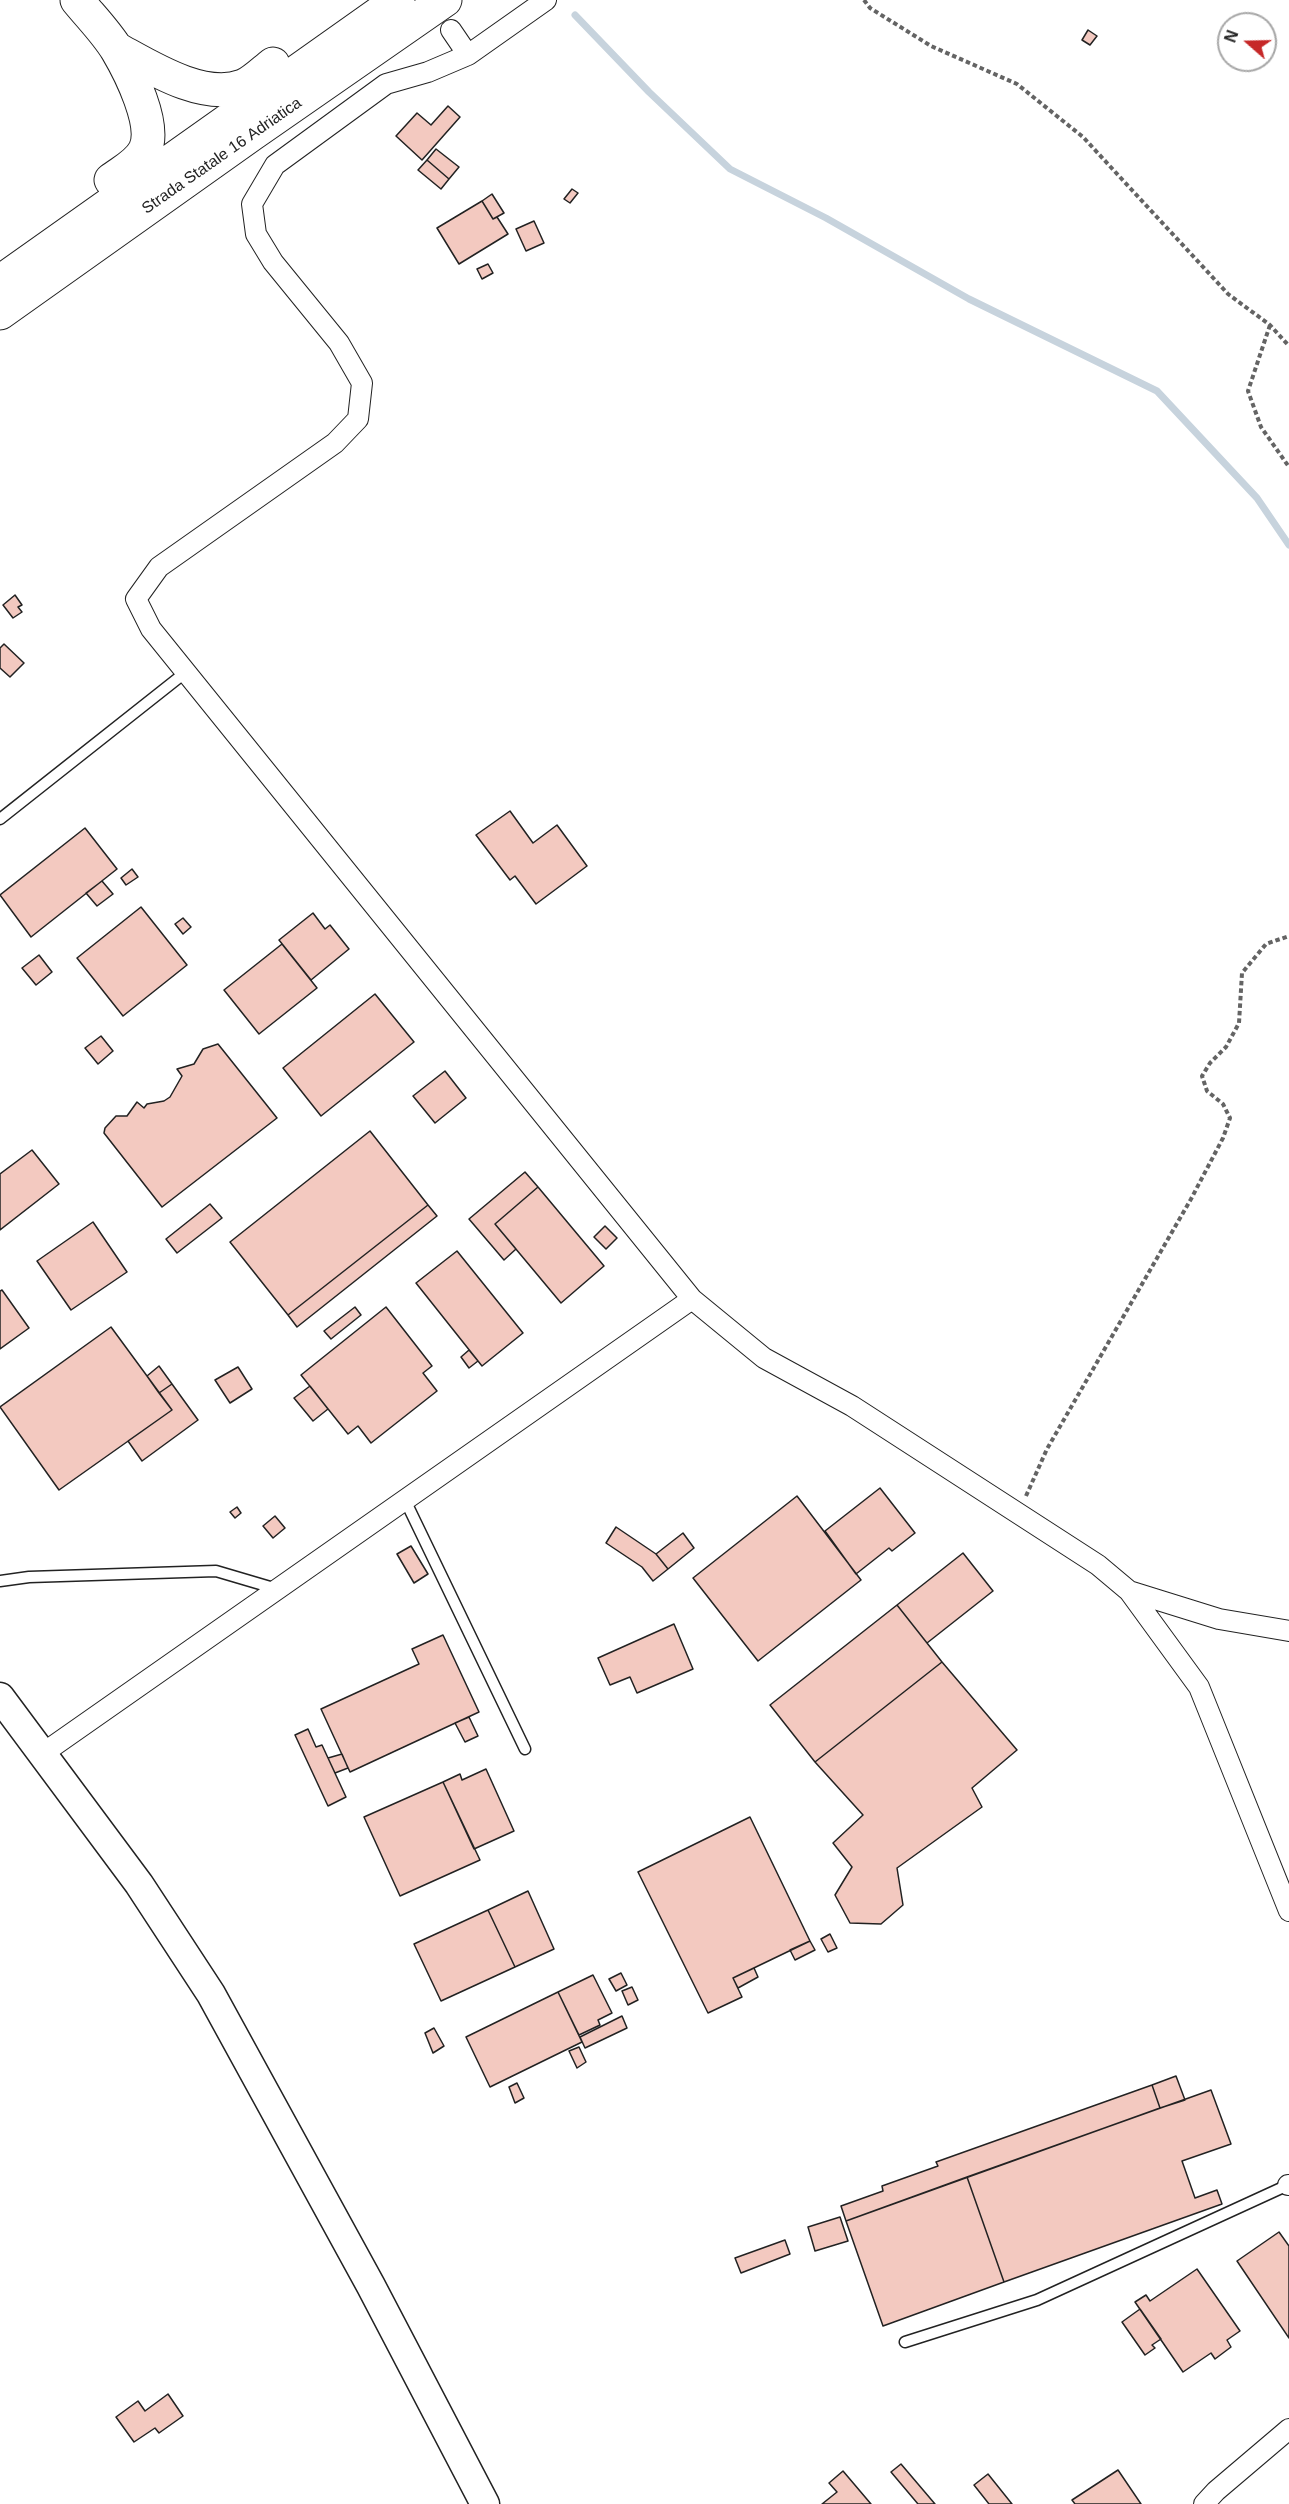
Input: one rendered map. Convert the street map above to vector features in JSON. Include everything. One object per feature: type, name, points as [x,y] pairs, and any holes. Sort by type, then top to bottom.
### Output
[{"type":"highway","points":[[0,258],[138,161],[149,136],[142,104],[117,50],[76,0]]},
{"type":"highway","points":[[117,50],[170,78],[214,90],[243,86],[341,16],[388,0]]},
{"type":"highway","name":"Strada Statale 16 Adriatica","points":[[0,282],[398,0]]},
{"type":"highway","name":"Strada Statale 16 Adriatica","points":[[0,313],[252,134],[448,15]]},
{"type":"main road","points":[[0,1697],[140,1884],[212,1994],[371,2286],[485,2504]]},
{"type":"street","points":[[546,0],[468,55],[428,72],[386,84],[275,165],[252,204],[256,234],[273,262],[339,343],[362,382],[358,419],[336,443],[159,567],[136,599],[151,629],[692,1299],[764,1358],[852,1406],[1098,1565],[1130,1591],[1199,1687],[1289,1911]]},
{"type":"street","points":[[448,15],[468,55]]},
{"type":"street","points":[[42,1754],[692,1299]]},
{"type":"street","points":[[1130,1591],[1219,1619],[1289,1631]]},
{"type":"street","points":[[1204,2504],[1216,2491],[1289,2429]]},
{"type":"lane","points":[[0,819],[186,672]]},
{"type":"lane","points":[[405,1500],[525,1749]]},
{"type":"lane","points":[[0,1581],[29,1577],[216,1571],[278,1589]]},
{"type":"lane","points":[[905,2342],[1037,2300],[1289,2185]]},
{"type":"path","points":[[864,0],[870,8],[930,46],[1017,84],[1083,137],[1228,294],[1270,325],[1289,346]]},
{"type":"path","points":[[1270,325],[1248,391],[1261,428],[1289,467]]},
{"type":"path","points":[[1023,1518],[1026,1492],[1047,1449],[1191,1199],[1223,1138],[1230,1118],[1223,1104],[1207,1091],[1202,1076],[1210,1063],[1227,1047],[1239,1023],[1242,973],[1266,944],[1289,936]]},
{"type":"building","points":[[1088,30],[1097,36],[1090,45],[1082,40]]},
{"type":"building","points":[[448,106],[460,117],[422,160],[396,136],[417,113],[431,125]]},
{"type":"building","points":[[436,149],[459,167],[449,179],[427,160]]},
{"type":"building","points":[[427,160],[449,179],[441,189],[418,170]]},
{"type":"building","points":[[572,189],[578,193],[570,203],[564,199]]},
{"type":"building","points":[[492,194],[504,213],[493,219],[482,201]]},
{"type":"building","points":[[482,201],[493,219],[497,217],[508,234],[459,264],[437,228]]},
{"type":"building","points":[[534,221],[544,243],[526,251],[516,229]]},
{"type":"building","points":[[488,264],[493,273],[482,279],[477,269]]},
{"type":"building","points":[[15,595],[22,605],[18,607],[22,612],[13,618],[3,605]]},
{"type":"building","points":[[4,644],[24,663],[10,677],[0,668],[0,648]]},
{"type":"building","points":[[510,811],[533,843],[557,825],[587,866],[536,904],[515,876],[510,880],[476,835]]},
{"type":"building","points":[[85,828],[117,869],[31,937],[0,895]]},
{"type":"building","points":[[132,869],[138,877],[126,885],[121,878]]},
{"type":"building","points":[[102,881],[113,894],[97,906],[86,893]]},
{"type":"building","points":[[141,907],[187,965],[123,1016],[77,958]]},
{"type":"building","points":[[313,913],[325,929],[330,925],[349,949],[311,980],[279,940]]},
{"type":"building","points":[[183,918],[191,927],[183,934],[175,924]]},
{"type":"building","points":[[282,944],[317,988],[259,1034],[224,990]]},
{"type":"building","points":[[39,955],[52,972],[36,985],[22,968]]},
{"type":"building","points":[[375,994],[414,1042],[321,1116],[283,1068]]},
{"type":"building","points":[[101,1036],[113,1051],[98,1064],[85,1048]]},
{"type":"building","points":[[218,1044],[277,1118],[162,1207],[104,1133],[105,1128],[116,1116],[127,1116],[137,1102],[144,1108],[147,1104],[164,1101],[170,1097],[182,1076],[177,1069],[194,1064],[203,1049]]},
{"type":"building","points":[[445,1071],[466,1098],[435,1123],[413,1096]]},
{"type":"building","points":[[370,1131],[428,1205],[288,1315],[230,1242]]},
{"type":"building","points":[[32,1150],[59,1184],[0,1230],[0,1174]]},
{"type":"building","points":[[525,1172],[538,1187],[495,1224],[516,1249],[504,1260],[469,1219]]},
{"type":"building","points":[[538,1187],[604,1266],[561,1303],[495,1224]]},
{"type":"building","points":[[210,1204],[222,1218],[177,1253],[166,1239]]},
{"type":"building","points":[[428,1205],[437,1216],[297,1327],[288,1315]]},
{"type":"building","points":[[93,1222],[127,1272],[71,1310],[37,1261]]},
{"type":"building","points":[[605,1226],[617,1238],[606,1249],[594,1237]]},
{"type":"building","points":[[457,1251],[523,1333],[482,1366],[416,1283]]},
{"type":"building","points":[[2,1290],[29,1328],[0,1349],[0,1291]]},
{"type":"building","points":[[355,1307],[361,1315],[331,1339],[324,1331]]},
{"type":"building","points":[[386,1307],[432,1366],[423,1373],[437,1391],[371,1443],[358,1426],[348,1434],[301,1375]]},
{"type":"building","points":[[111,1327],[172,1410],[59,1490],[0,1407]]},
{"type":"building","points":[[469,1350],[478,1361],[469,1368],[461,1357]]},
{"type":"building","points":[[159,1366],[172,1384],[159,1393],[147,1376]]},
{"type":"building","points":[[238,1367],[252,1389],[230,1403],[215,1380]]},
{"type":"building","points":[[172,1384],[198,1420],[142,1461],[128,1441],[172,1410],[159,1393]]},
{"type":"building","points":[[310,1386],[328,1409],[313,1421],[294,1398]]},
{"type":"building","points":[[880,1488],[915,1533],[892,1551],[889,1548],[856,1574],[825,1531]]},
{"type":"building","points":[[797,1496],[861,1580],[758,1661],[693,1578]]},
{"type":"building","points":[[237,1507],[241,1513],[235,1518],[230,1512]]},
{"type":"building","points":[[275,1516],[285,1528],[273,1538],[263,1526]]},
{"type":"building","points":[[616,1527],[656,1554],[668,1569],[653,1581],[642,1567],[606,1543]]},
{"type":"building","points":[[683,1533],[694,1548],[668,1569],[656,1554]]},
{"type":"building","points":[[411,1546],[428,1574],[414,1583],[397,1554]]},
{"type":"building","points":[[963,1553],[993,1591],[927,1643],[897,1605]]},
{"type":"building","points":[[897,1605],[942,1662],[815,1762],[770,1705]]},
{"type":"building","points":[[674,1624],[693,1669],[637,1693],[630,1677],[610,1685],[598,1658]]},
{"type":"building","points":[[443,1635],[479,1712],[350,1772],[321,1709],[419,1664],[412,1649]]},
{"type":"building","points":[[942,1662],[1017,1750],[972,1788],[982,1807],[897,1868],[903,1905],[881,1924],[850,1923],[835,1895],[852,1867],[833,1843],[863,1815],[815,1762]]},
{"type":"building","points":[[469,1717],[478,1736],[465,1742],[455,1723]]},
{"type":"building","points":[[308,1729],[316,1747],[322,1745],[346,1797],[328,1806],[295,1735]]},
{"type":"building","points":[[342,1754],[348,1768],[335,1773],[328,1758]]},
{"type":"building","points":[[486,1769],[514,1831],[474,1849],[443,1782],[460,1774],[462,1780]]},
{"type":"building","points":[[443,1782],[480,1860],[400,1896],[364,1817]]},
{"type":"building","points":[[750,1817],[810,1941],[733,1978],[742,1997],[708,2013],[638,1872]]},
{"type":"building","points":[[528,1891],[554,1949],[515,1967],[488,1910]]},
{"type":"building","points":[[488,1910],[515,1967],[441,2001],[414,1944]]},
{"type":"building","points":[[830,1934],[837,1948],[828,1952],[821,1939]]},
{"type":"building","points":[[810,1941],[815,1950],[795,1960],[790,1950]]},
{"type":"building","points":[[754,1968],[758,1977],[738,1988],[733,1978]]},
{"type":"building","points":[[621,1973],[627,1985],[616,1991],[609,1979]]},
{"type":"building","points":[[593,1975],[612,2013],[598,2020],[600,2025],[579,2035],[558,1992]]},
{"type":"building","points":[[632,1987],[638,2000],[628,2005],[622,1991]]},
{"type":"building","points":[[558,1992],[582,2042],[490,2087],[466,2037]]},
{"type":"building","points":[[622,2016],[627,2028],[585,2048],[580,2037]]},
{"type":"building","points":[[434,2028],[444,2046],[433,2053],[425,2033]]},
{"type":"building","points":[[579,2047],[586,2062],[577,2068],[569,2051]]},
{"type":"building","points":[[1176,2076],[1185,2100],[1160,2108],[1152,2085]]},
{"type":"building","points":[[517,2083],[524,2098],[515,2103],[509,2087]]},
{"type":"building","points":[[1152,2085],[1160,2108],[846,2221],[841,2206],[883,2191],[882,2186],[938,2166],[936,2162]]},
{"type":"building","points":[[1211,2090],[1231,2144],[1182,2161],[1195,2198],[1217,2190],[1222,2204],[1004,2282],[967,2177]]},
{"type":"building","points":[[967,2177],[1004,2282],[883,2326],[846,2221]]},
{"type":"building","points":[[840,2217],[848,2241],[815,2251],[808,2227]]},
{"type":"building","points":[[1279,2232],[1289,2246],[1289,2338],[1237,2261]]},
{"type":"building","points":[[785,2240],[790,2254],[741,2273],[735,2258]]},
{"type":"building","points":[[1197,2269],[1240,2331],[1227,2340],[1231,2347],[1215,2359],[1211,2353],[1183,2372],[1135,2302],[1146,2295],[1150,2301]]},
{"type":"building","points":[[1140,2309],[1161,2339],[1152,2345],[1155,2348],[1145,2355],[1122,2322]]},
{"type":"building","points":[[168,2394],[183,2416],[159,2433],[155,2428],[134,2442],[116,2417],[138,2401],[145,2411]]},
{"type":"building","points":[[901,2464],[935,2504],[918,2504],[891,2472]]},
{"type":"building","points":[[1118,2470],[1141,2504],[1075,2504],[1072,2500]]},
{"type":"building","points":[[843,2471],[871,2504],[822,2504],[837,2492],[829,2483]]},
{"type":"building","points":[[988,2474],[1012,2504],[989,2504],[974,2485]]},
{"type":"waterway","points":[[575,15],[649,92],[730,169],[826,218],[969,299],[1157,391],[1257,498],[1289,545]]}]
